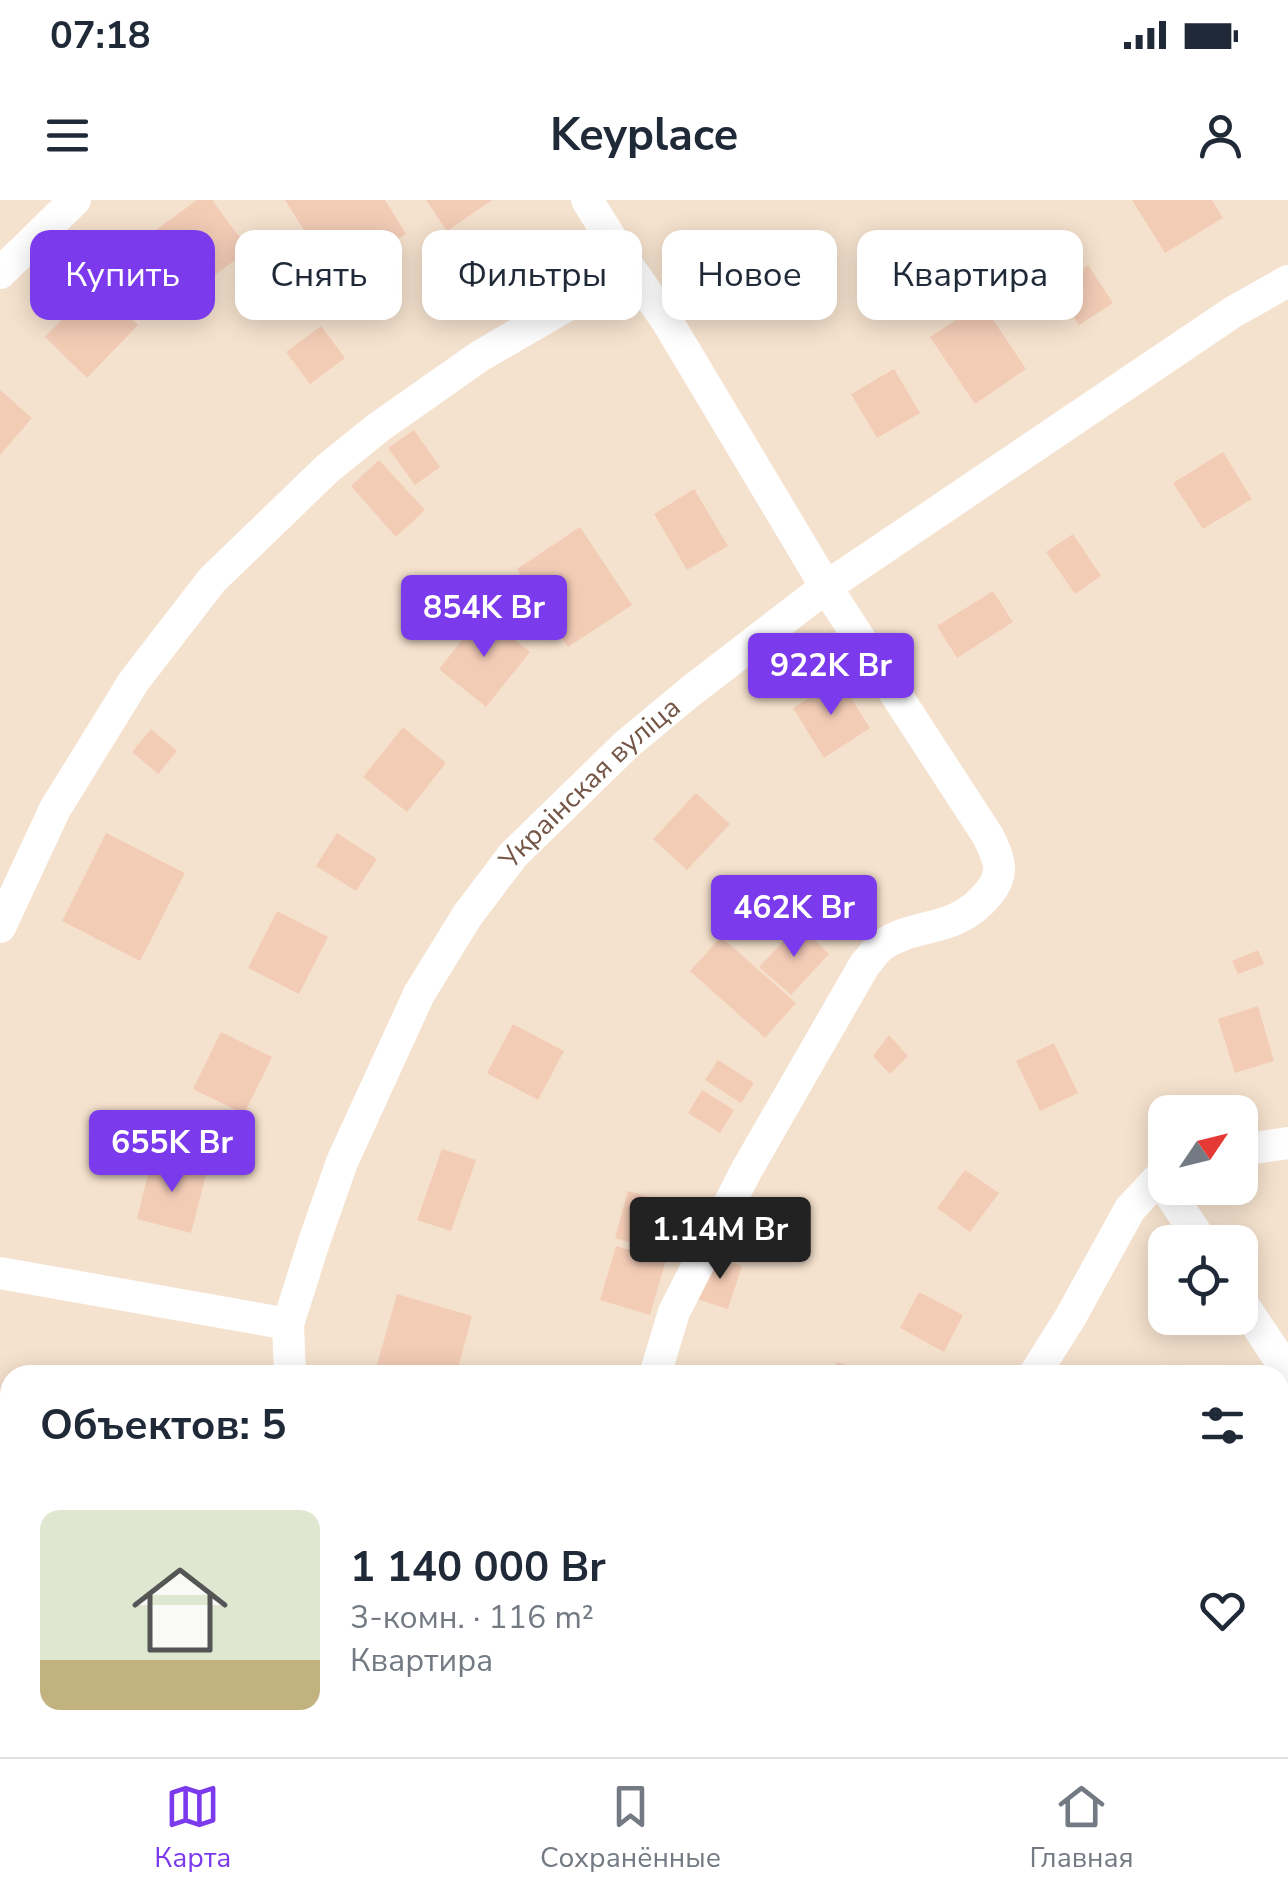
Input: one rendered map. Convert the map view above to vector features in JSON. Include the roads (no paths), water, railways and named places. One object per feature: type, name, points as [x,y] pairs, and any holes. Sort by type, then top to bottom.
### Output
[{"type":"street","points":[[0,274],[74,200]]},
{"type":"street","points":[[587,200],[606,230]]},
{"type":"street","name":"Украінская вуліца","points":[[290,1365],[288,1324],[350,1145],[419,994],[467,916],[513,855],[627,744],[826,587],[1233,312],[1288,281]]},
{"type":"street","points":[[642,286],[667,321],[826,587],[1000,860],[997,883],[977,907],[952,922],[902,936],[880,947],[865,964],[746,1171],[674,1312],[658,1365]]},
{"type":"street","points":[[0,927],[55,809],[134,681],[212,580],[328,468],[380,427],[480,356],[542,320]]},
{"type":"street","points":[[1258,1147],[1288,1143]]},
{"type":"street","points":[[1040,1365],[1130,1209],[1148,1195]]},
{"type":"street","points":[[0,1273],[288,1324]]},
{"type":"street","points":[[1258,1327],[1283,1365]]}]
